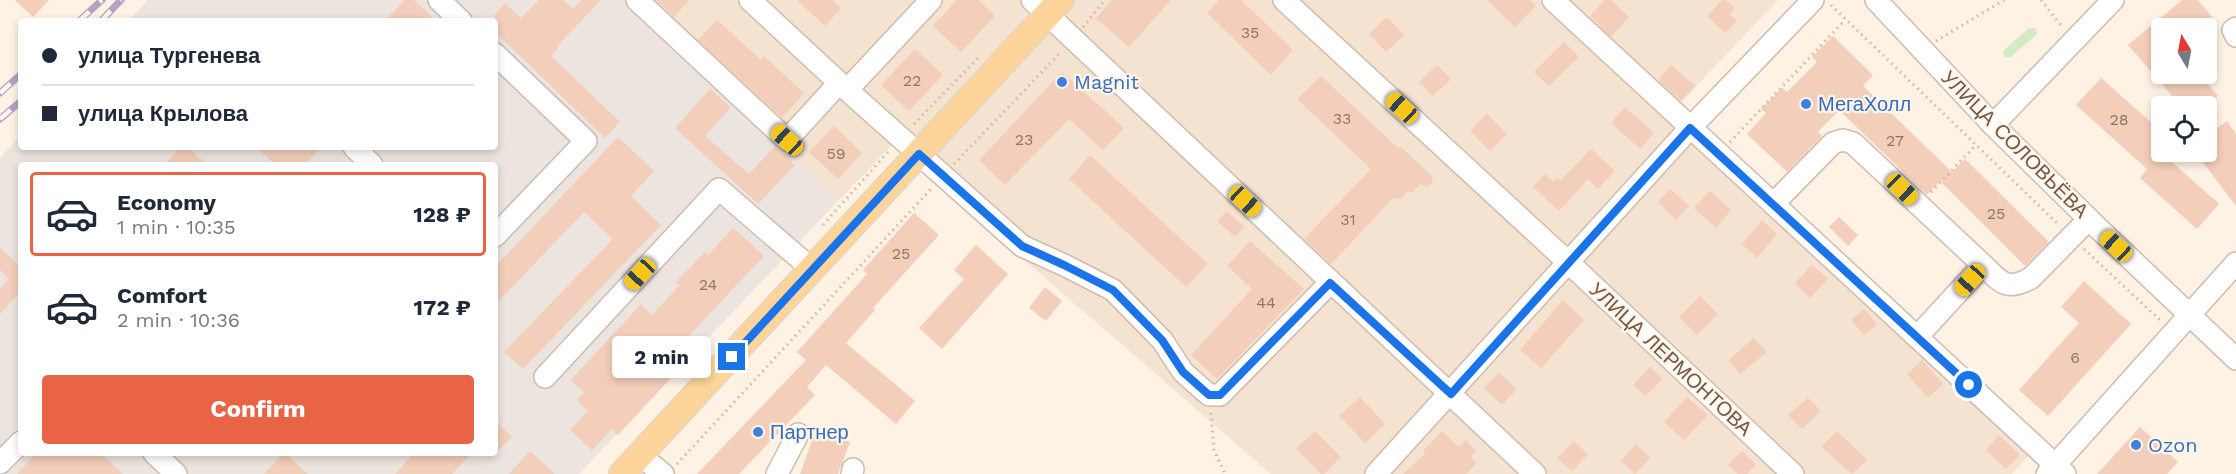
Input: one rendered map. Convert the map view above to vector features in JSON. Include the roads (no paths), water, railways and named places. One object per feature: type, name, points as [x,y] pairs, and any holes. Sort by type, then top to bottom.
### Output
[{"type":"main road","points":[[622,474],[813,270],[910,146],[1047,5]]},
{"type":"street","points":[[440,0],[458,18]]},
{"type":"street","points":[[637,0],[787,140],[931,0]]},
{"type":"street","points":[[750,0],[843,87],[1022,246],[1113,290],[1162,340],[1183,372],[1209,395],[1220,395],[1330,283]]},
{"type":"street","name":"УЛИЦА ЛЕРМОНТОВА","points":[[1284,0],[1793,474]]},
{"type":"street","points":[[1552,0],[1917,337],[2056,471],[2236,263]]},
{"type":"street","name":"УЛИЦА СОЛОВЬЁВА","points":[[1876,0],[1993,125],[2236,359]]},
{"type":"street","points":[[1993,125],[2113,0]]},
{"type":"street","points":[[1376,474],[1690,128],[1821,2]]},
{"type":"street","points":[[1047,5],[1073,39],[1535,474]]},
{"type":"street","points":[[2236,28],[2234,30],[2236,36]]},
{"type":"street","points":[[498,57],[586,141],[498,233]]},
{"type":"street","points":[[1773,204],[1833,143],[1843,140],[1854,143],[2000,282],[2010,286],[2020,285],[2031,278],[2089,219]]},
{"type":"street","points":[[357,150],[369,162]]},
{"type":"street","points":[[545,377],[719,189],[813,270]]},
{"type":"street","points":[[1917,337],[1983,265]]},
{"type":"street","points":[[777,474],[798,434]]},
{"type":"street","points":[[0,463],[18,444]]},
{"type":"street","points":[[640,455],[669,470]]},
{"type":"street","points":[[157,456],[176,474]]},
{"type":"railway","points":[[82,18],[102,0]]},
{"type":"railway","points":[[104,18],[121,0]]},
{"type":"railway","points":[[0,93],[18,77]]},
{"type":"railway","points":[[0,119],[18,104]]},
{"type":"place","name":"Magnit","points":[[1062,82]]},
{"type":"place","name":"МегаХолл","points":[[1806,104]]},
{"type":"place","name":"Партнер","points":[[758,432]]},
{"type":"place","name":"Ozon","points":[[2136,445]]}]
